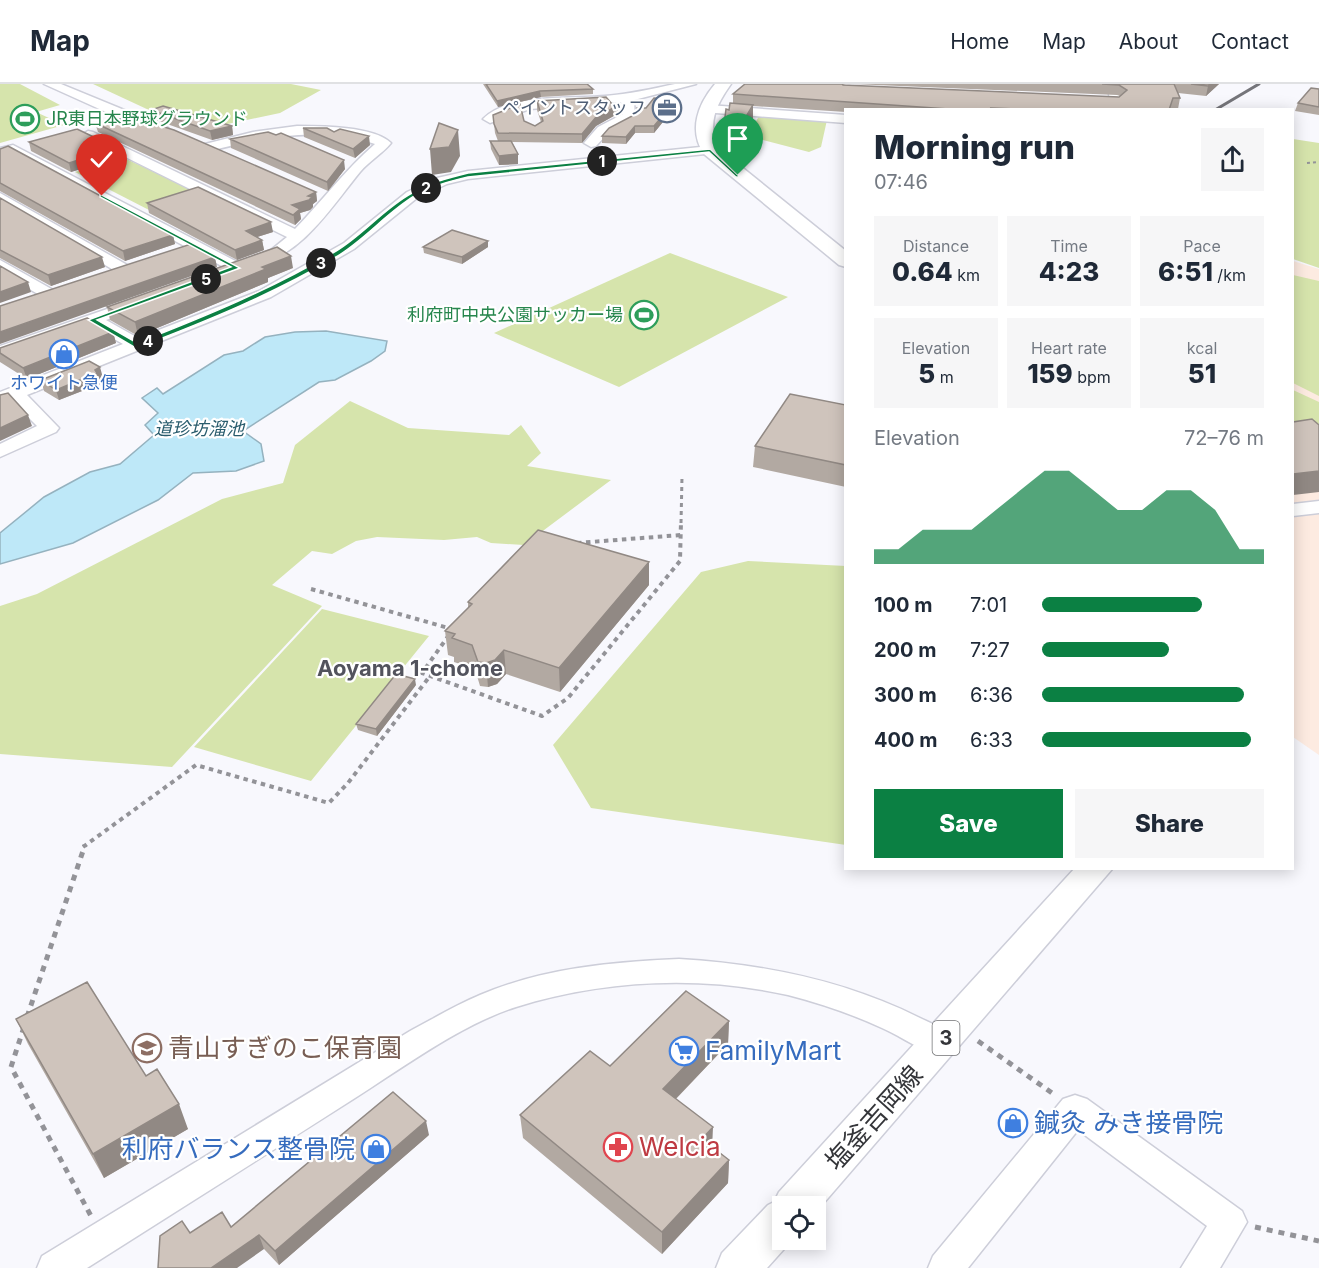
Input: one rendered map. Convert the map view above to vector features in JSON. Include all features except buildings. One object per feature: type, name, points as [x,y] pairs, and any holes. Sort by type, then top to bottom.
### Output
[{"type":"main road","points":[[723,84],[708,109],[703,134],[710,150],[844,259]]},
{"type":"main road","name":"塩釜吉岡線","points":[[804,1196],[959,1043],[1094,870]]},
{"type":"main road","points":[[738,1268],[772,1231]]},
{"type":"street","points":[[50,84],[131,118],[172,131]]},
{"type":"street","points":[[490,119],[502,111],[527,106],[627,97],[690,84]]},
{"type":"street","points":[[1113,84],[1114,104]]},
{"type":"street","points":[[597,87],[603,100]]},
{"type":"street","points":[[591,143],[603,130],[630,116],[627,97]]},
{"type":"street","points":[[527,106],[531,122]]},
{"type":"street","points":[[708,109],[844,116]]},
{"type":"street","points":[[131,118],[74,133],[297,236]]},
{"type":"street","points":[[214,276],[278,253],[297,236],[352,164],[384,142],[359,133],[318,128],[206,144],[228,154]]},
{"type":"street","points":[[280,134],[302,143]]},
{"type":"street","points":[[7,151],[36,143]]},
{"type":"street","points":[[7,396],[226,311],[301,275],[350,246],[412,195],[442,181],[468,175],[710,150]]},
{"type":"street","points":[[7,151],[237,268]]},
{"type":"street","points":[[0,197],[123,269]]},
{"type":"street","points":[[174,252],[195,245]]},
{"type":"street","points":[[102,276],[143,262]]},
{"type":"street","points":[[0,265],[49,294]]},
{"type":"street","points":[[29,301],[70,287]]},
{"type":"street","points":[[0,352],[158,296]]},
{"type":"street","points":[[91,320],[137,345]]},
{"type":"street","points":[[0,451],[49,428],[7,396]]},
{"type":"street","points":[[1294,510],[1319,507]]},
{"type":"street","points":[[55,1268],[421,1040],[474,1012],[514,995],[568,981],[643,971],[684,970],[753,975],[848,999],[959,1043]]},
{"type":"street","points":[[946,1268],[1075,1109],[1230,1221],[1199,1268]]},
{"type":"path","points":[[1306,163],[1319,162]]},
{"type":"path","points":[[311,589],[453,629],[422,673],[542,716],[568,698],[680,561],[682,477]]},
{"type":"path","points":[[565,544],[681,535]]},
{"type":"path","points":[[103,1238],[11,1067],[82,847],[196,765],[329,803],[348,783],[430,676]]},
{"type":"path","points":[[959,1043],[1075,1109]]},
{"type":"path","points":[[1230,1221],[1319,1241]]},
{"type":"shaded area","points":[[1294,261],[1319,269],[1319,755],[1294,738]]},
{"type":"green space","name":"JR東日本野球グラウンド","points":[[0,84],[20,84],[60,105],[36,112],[64,125],[0,143]]},
{"type":"green space","points":[[93,84],[291,84],[321,90],[280,113],[194,131]]},
{"type":"green space","points":[[759,116],[827,120],[821,147],[809,152],[748,136]]},
{"type":"green space","points":[[1294,139],[1319,143],[1319,268],[1294,259]]},
{"type":"green space","points":[[122,157],[202,194],[151,211],[75,172]]},
{"type":"green space","name":"利府町中央公園サッカー場","points":[[670,253],[788,297],[619,387],[494,333]]},
{"type":"green space","points":[[1294,275],[1319,281],[1319,396],[1294,384]]},
{"type":"green space","points":[[1294,390],[1319,402],[1319,429],[1294,433]]},
{"type":"green space","points":[[350,401],[408,428],[509,435],[521,425],[541,453],[527,466],[611,480],[524,545],[491,543],[477,537],[444,540],[377,537],[356,541],[332,554],[312,551],[272,585],[322,606],[172,767],[0,754],[0,606],[37,594],[222,499],[283,483],[295,445]]},
{"type":"green space","points":[[748,561],[844,566],[844,845],[591,808],[553,745],[701,572]]},
{"type":"green space","points":[[322,609],[429,636],[311,781],[194,747]]},
{"type":"water","name":"道珍坊溜池","points":[[326,331],[387,341],[385,351],[335,380],[319,382],[243,431],[261,444],[264,461],[236,471],[193,473],[158,500],[73,543],[0,564],[0,533],[44,497],[90,472],[120,464],[154,435],[145,425],[158,413],[142,398],[157,388],[163,394],[224,355],[243,351],[265,337],[295,332]]},
{"type":"railway","points":[[1218,108],[1259,84]]},
{"type":"place","name":"ペイントスタッフ","points":[[667,108]]},
{"type":"place","name":"JR東日本野球グラウンド","points":[[25,119]]},
{"type":"place","name":"利府町中央公園サッカー場","points":[[644,315]]},
{"type":"place","name":"ホワイト急便","points":[[64,354]]},
{"type":"place","name":"青山すぎのこ保育園","points":[[147,1048]]},
{"type":"place","name":"FamilyMart","points":[[684,1051]]},
{"type":"place","name":"鍼灸 みき接骨院","points":[[1013,1123]]},
{"type":"place","name":"Welcia","points":[[618,1147]]},
{"type":"place","name":"利府バランス整骨院","points":[[376,1149]]},
{"type":"district","name":"Aoyama 1-chome","points":[[410,668]]},
{"type":"route","points":[[102,196],[237,268],[91,320],[137,345],[226,311],[301,275],[350,246],[412,195],[442,181],[468,175],[710,150],[738,175]]}]
